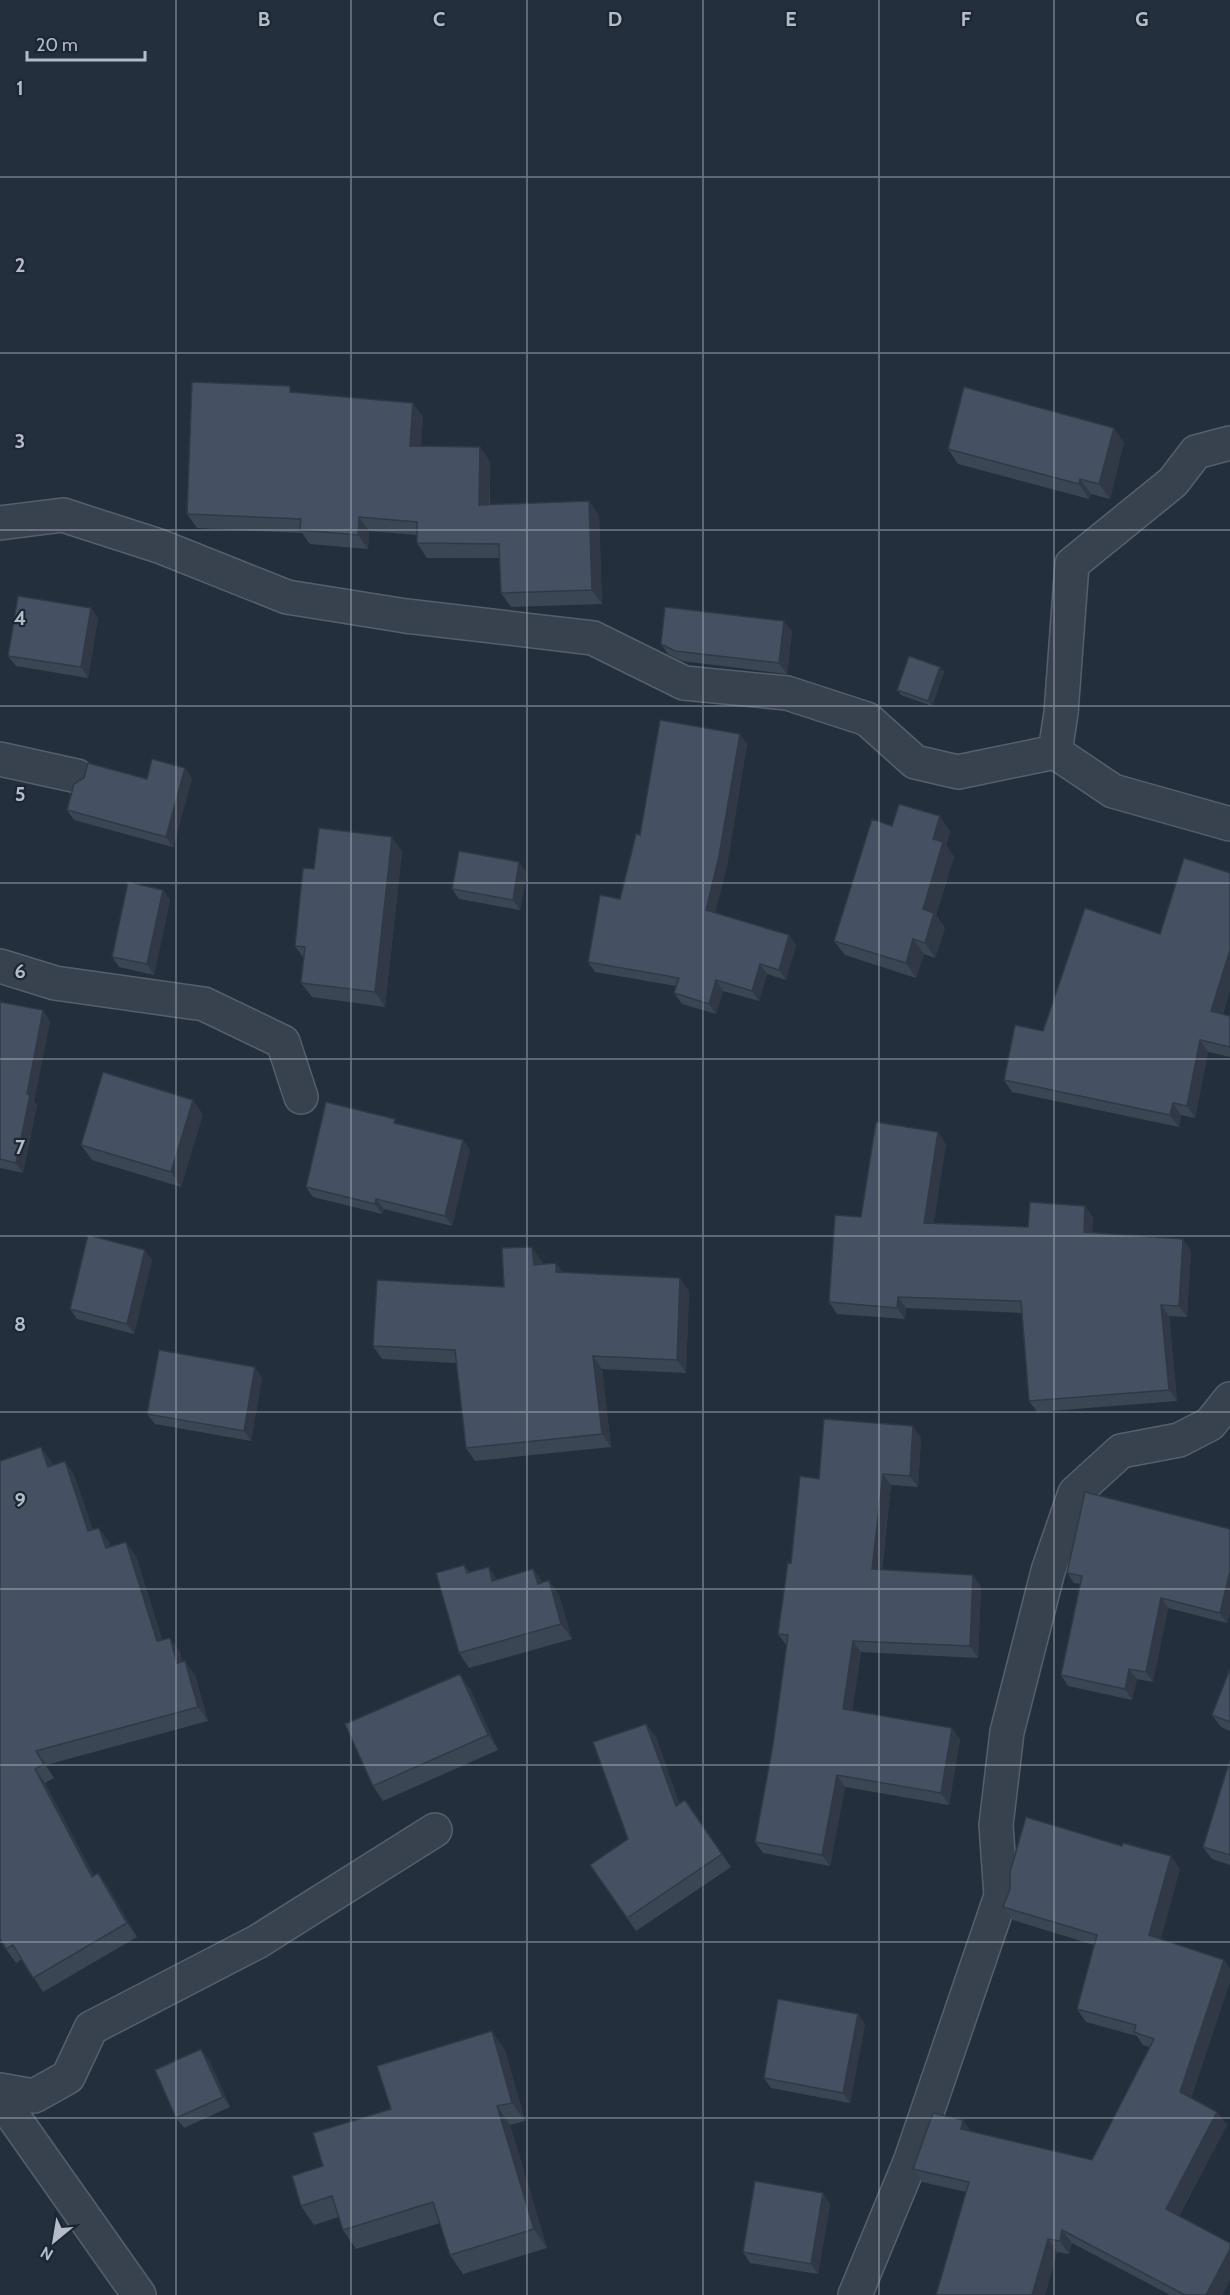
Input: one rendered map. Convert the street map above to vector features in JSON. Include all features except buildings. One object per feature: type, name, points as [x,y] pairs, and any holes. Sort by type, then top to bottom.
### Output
[{"type":"street","points":[[1055,752],[1061,713],[1072,564],[1173,482],[1196,452],[1230,443]]},
{"type":"street","points":[[0,523],[63,515],[159,546],[287,597],[406,616],[593,638],[684,683],[787,693],[867,719],[915,762],[958,772],[1055,752],[1113,791],[1230,824]]},
{"type":"street","points":[[0,759],[77,776]]},
{"type":"street","points":[[0,966],[55,983],[204,1004],[283,1042],[301,1097]]},
{"type":"street","points":[[855,2295],[910,2162],[1000,1896],[996,1825],[1007,1732],[1048,1571],[1075,1493],[1121,1451],[1179,1440],[1210,1424],[1230,1399]]},
{"type":"street","points":[[0,2090],[34,2096],[68,2078],[91,2028],[257,1942],[435,1830]]},
{"type":"street","points":[[0,2098],[139,2295]]}]
